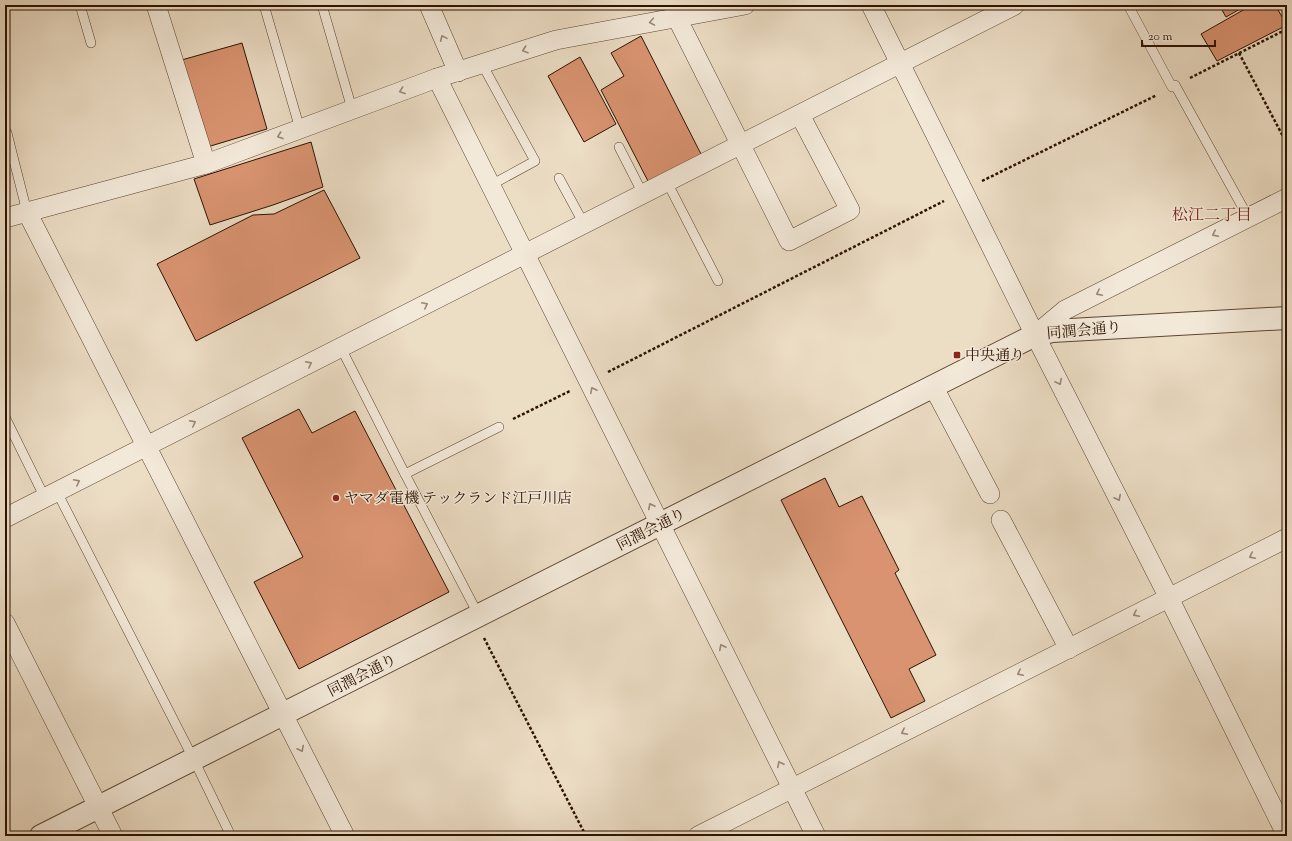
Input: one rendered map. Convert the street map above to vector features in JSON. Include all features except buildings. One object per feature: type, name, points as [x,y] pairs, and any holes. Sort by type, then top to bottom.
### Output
[{"type":"street","points":[[156,5],[206,164]]},
{"type":"street","points":[[429,5],[458,72]]},
{"type":"street","points":[[5,218],[206,164],[437,78],[556,40],[677,18],[713,8],[745,5]]},
{"type":"street","points":[[871,5],[899,64],[1169,598],[1287,836]]},
{"type":"street","points":[[5,518],[1016,5]]},
{"type":"street","points":[[677,18],[789,241],[850,210],[800,115]]},
{"type":"street","points":[[437,78],[816,836]]},
{"type":"street","points":[[1035,335],[1065,310],[1287,198]]},
{"type":"street","points":[[27,212],[345,836]]},
{"type":"street","name":"同潤会通り","points":[[41,836],[1035,335],[1052,331],[1287,318]]},
{"type":"street","points":[[933,386],[990,494]]},
{"type":"street","points":[[1001,520],[1069,648]]},
{"type":"street","points":[[698,836],[1287,538]]},
{"type":"street","points":[[5,623],[113,836]]},
{"type":"lane","points":[[80,5],[91,43]]},
{"type":"lane","points":[[264,5],[300,129]]},
{"type":"lane","points":[[322,5],[352,109]]},
{"type":"lane","points":[[1128,5],[1248,218]]},
{"type":"lane","points":[[482,64],[535,161],[491,185]]},
{"type":"lane","points":[[5,133],[7,133],[27,212]]},
{"type":"lane","points":[[618,147],[643,194]]},
{"type":"lane","points":[[559,178],[584,224]]},
{"type":"lane","points":[[666,182],[718,281]]},
{"type":"lane","points":[[341,348],[476,617]]},
{"type":"lane","points":[[5,417],[51,495],[194,760],[231,836]]},
{"type":"lane","points":[[405,474],[499,427]]},
{"type":"path","points":[[499,427],[1287,29]]},
{"type":"path","points":[[1239,53],[1287,144]]},
{"type":"path","points":[[476,617],[586,836]]},
{"type":"place","name":"中央通り","points":[[957,355]]},
{"type":"place","name":"ヤマダ電機 テックランド江戸川店","points":[[336,498]]},
{"type":"district","name":"松江二丁目","points":[[1212,214]]}]
